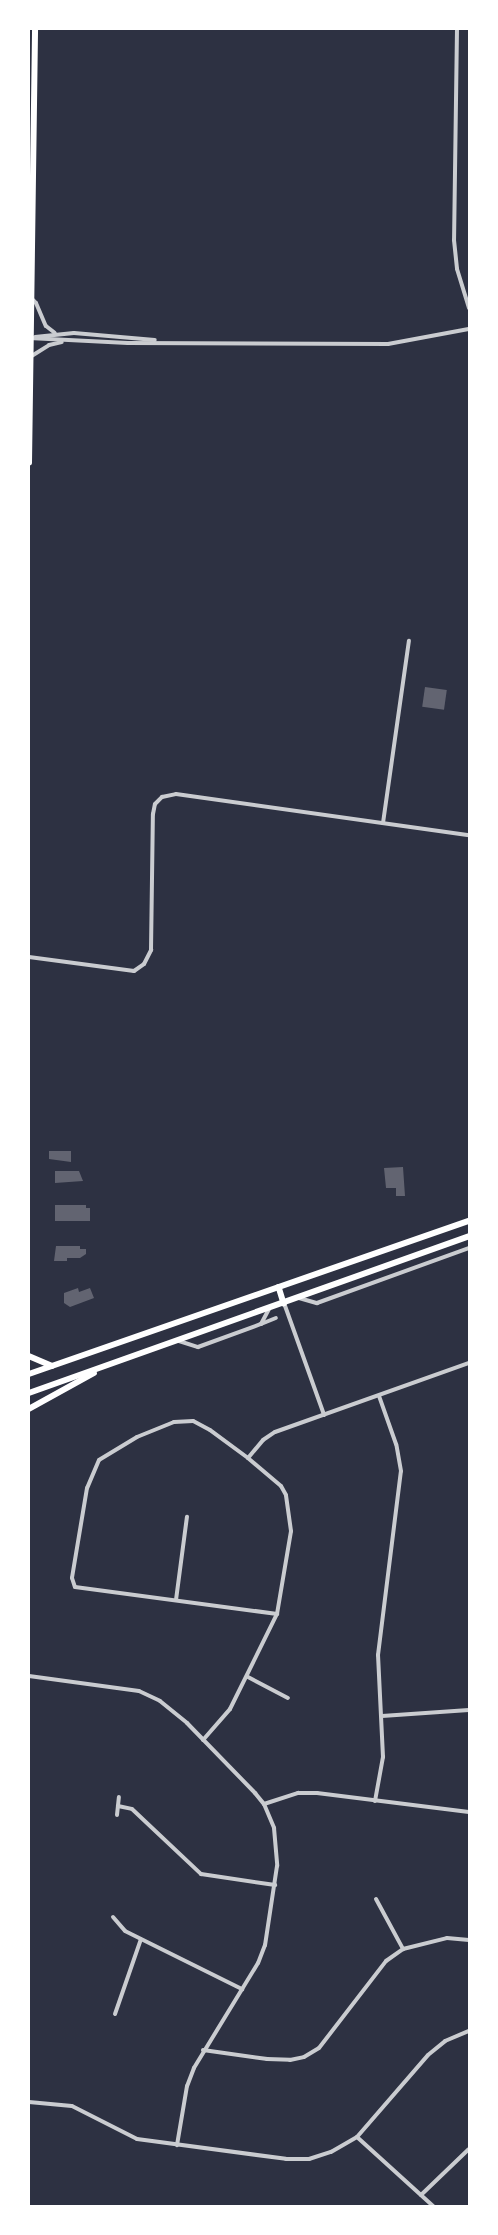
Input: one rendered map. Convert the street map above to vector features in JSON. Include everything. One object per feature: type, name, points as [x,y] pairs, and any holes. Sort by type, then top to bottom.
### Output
[{"type":"main road","points":[[29,463],[31,157],[35,29]]},
{"type":"main road","points":[[29,1374],[469,1221]]},
{"type":"main road","points":[[29,1393],[469,1236]]},
{"type":"main road","points":[[279,1287],[284,1303]]},
{"type":"main road","points":[[29,1356],[52,1366]]},
{"type":"main road","points":[[29,1408],[111,1364]]},
{"type":"street","points":[[458,29],[454,240],[457,269],[469,308]]},
{"type":"street","points":[[31,298],[36,303],[46,326],[56,333]]},
{"type":"street","points":[[29,338],[69,341],[388,344],[469,329]]},
{"type":"street","points":[[29,338],[56,333],[170,341]]},
{"type":"street","points":[[30,357],[49,345],[69,341]]},
{"type":"street","points":[[384,823],[408,641]]},
{"type":"street","points":[[29,957],[134,971],[144,964],[151,950],[153,814],[155,804],[162,797],[176,794],[469,835]]},
{"type":"street","points":[[299,1298],[317,1304],[469,1248]]},
{"type":"street","points":[[284,1303],[324,1415]]},
{"type":"street","points":[[261,1324],[269,1308]]},
{"type":"street","points":[[179,1341],[198,1347],[276,1318]]},
{"type":"street","points":[[248,1458],[276,1432],[469,1363]]},
{"type":"street","points":[[376,1801],[383,1757],[378,1655],[401,1471],[396,1444],[379,1396]]},
{"type":"street","points":[[204,1740],[225,1716],[248,1677],[277,1614],[290,1541],[289,1503],[281,1486],[248,1458],[210,1430],[184,1420],[138,1437],[106,1454],[93,1470],[87,1488],[72,1578],[76,1587],[277,1614]]},
{"type":"street","points":[[176,1600],[187,1517]]},
{"type":"street","points":[[29,1676],[139,1691],[169,1707],[204,1740],[264,1804],[276,1839],[275,1885],[265,1945],[242,1989],[203,2050],[187,2086],[177,2145]]},
{"type":"street","points":[[248,1677],[288,1698]]},
{"type":"street","points":[[382,1716],[469,1710]]},
{"type":"street","points":[[264,1804],[298,1793],[469,1812]]},
{"type":"street","points":[[117,1815],[119,1798]]},
{"type":"street","points":[[118,1806],[132,1809],[201,1874],[275,1885]]},
{"type":"street","points":[[376,1898],[403,1949]]},
{"type":"street","points":[[113,1917],[120,1927],[141,1939],[242,1989]]},
{"type":"street","points":[[203,2050],[268,2059],[290,2060],[304,2057],[319,2048],[386,1961],[403,1949],[447,1938],[469,1940]]},
{"type":"street","points":[[115,2014],[141,1939]]},
{"type":"street","points":[[29,2102],[72,2106],[123,2134],[177,2145],[286,2159],[309,2159],[331,2152],[357,2137],[428,2055],[445,2041],[469,2031]]},
{"type":"street","points":[[357,2137],[433,2206]]},
{"type":"street","points":[[421,2195],[469,2149]]},
{"type":"building","points":[[425,687],[447,690],[444,710],[422,707]]},
{"type":"building","points":[[49,1151],[71,1151],[71,1162],[49,1159]]},
{"type":"building","points":[[403,1167],[405,1196],[396,1196],[396,1188],[386,1188],[384,1168]]},
{"type":"building","points":[[55,1171],[79,1171],[83,1181],[55,1183]]},
{"type":"building","points":[[55,1205],[86,1205],[86,1208],[90,1208],[90,1221],[55,1221]]},
{"type":"building","points":[[56,1246],[80,1246],[80,1249],[86,1249],[86,1254],[80,1258],[67,1258],[67,1261],[54,1261]]},
{"type":"building","points":[[78,1288],[79,1292],[90,1288],[94,1298],[70,1307],[64,1303],[64,1293]]}]
